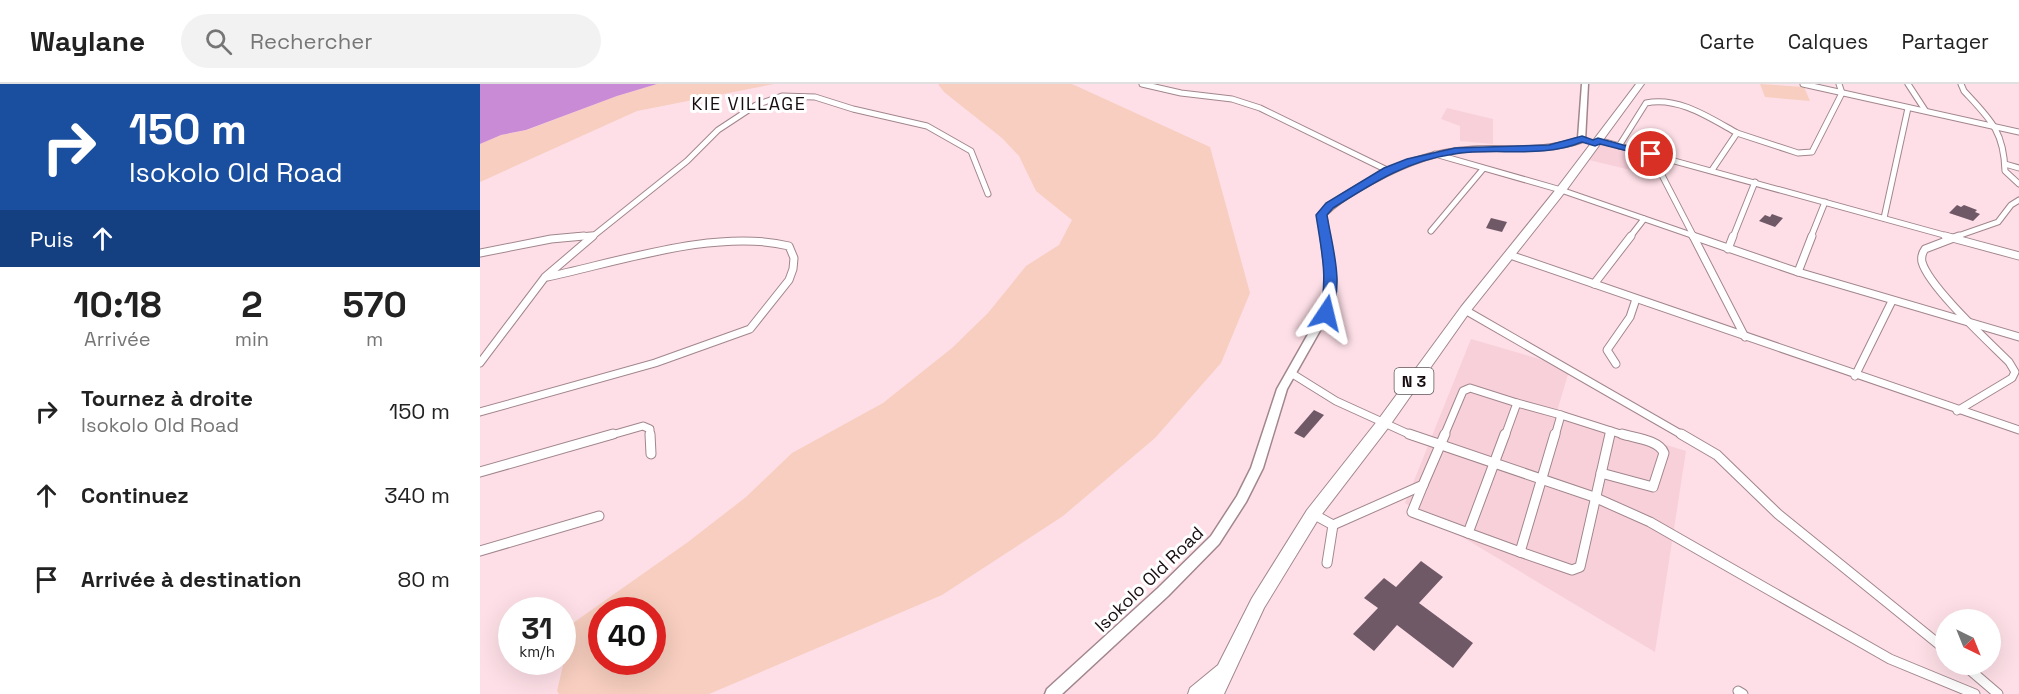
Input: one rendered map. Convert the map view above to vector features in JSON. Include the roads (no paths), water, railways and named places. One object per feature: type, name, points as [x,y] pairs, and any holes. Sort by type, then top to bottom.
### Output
[{"type":"highway","name":"N 3","points":[[1214,694],[1258,603],[1313,514],[1383,424],[1465,310],[1561,190],[1640,84]]},
{"type":"highway","points":[[1197,694],[1225,669]]},
{"type":"street","points":[[1142,84],[1181,93],[1232,99],[1260,108],[1387,170]]},
{"type":"street","points":[[1585,84],[1582,139],[1712,170],[2019,256]]},
{"type":"street","points":[[1803,84],[2019,132]]},
{"type":"street","points":[[1619,146],[1646,103],[1655,100],[1667,102],[1703,116],[1737,133],[1798,153],[1812,152],[1842,93],[1839,84]]},
{"type":"street","points":[[1908,84],[1925,110]]},
{"type":"street","points":[[1961,84],[1964,91],[1996,126],[2001,136],[2004,171],[2019,184]]},
{"type":"street","points":[[480,363],[545,277],[592,235],[687,161],[718,130],[756,105],[788,95],[829,100],[853,109],[918,123],[942,133],[971,151],[988,194]]},
{"type":"street","points":[[1884,218],[1908,108]]},
{"type":"street","points":[[1712,170],[1737,133]]},
{"type":"street","name":"Isokolo Old Road","points":[[1052,694],[1163,592],[1215,540],[1242,500],[1257,468],[1282,389],[1326,313],[1331,279],[1322,215],[1329,206],[1387,170],[1435,154],[1472,149],[1549,148],[1582,139]]},
{"type":"street","points":[[1435,154],[1561,190],[1798,272],[2019,337]]},
{"type":"street","points":[[1651,154],[1745,337]]},
{"type":"street","points":[[2005,164],[2019,168]]},
{"type":"street","points":[[1431,231],[1483,169]]},
{"type":"street","points":[[1728,249],[1755,182]]},
{"type":"street","points":[[1957,411],[2013,378],[2015,372],[2009,362],[1945,294],[1921,260],[1926,249],[1998,222],[2003,218],[2008,206],[2019,200]]},
{"type":"street","points":[[1798,272],[1825,202]]},
{"type":"street","points":[[1594,284],[1644,219]]},
{"type":"street","points":[[480,254],[550,239],[592,235]]},
{"type":"street","points":[[480,412],[655,363],[750,329],[753,321],[760,316],[784,286],[795,267],[794,252],[789,246],[761,239],[730,240],[545,277]]},
{"type":"street","points":[[1510,255],[1855,376],[2019,430]]},
{"type":"street","points":[[1616,364],[1607,350],[1632,315],[1637,304],[1636,299]]},
{"type":"street","points":[[1855,376],[1892,301]]},
{"type":"street","points":[[1465,310],[1717,455],[1787,522],[1935,641]]},
{"type":"street","points":[[1291,374],[1336,401],[1383,424],[1441,447],[1594,498],[1650,522],[1890,659],[1975,694]]},
{"type":"street","points":[[1601,473],[1653,488],[1664,453],[1663,449],[1658,445],[1470,388],[1463,391],[1412,512],[1520,552],[1578,570],[1594,498],[1611,431]]},
{"type":"street","points":[[1468,533],[1496,464],[1517,403]]},
{"type":"street","points":[[1520,552],[1561,416]]},
{"type":"street","points":[[480,472],[643,426],[650,429],[651,454]]},
{"type":"street","points":[[1333,525],[1422,485]]},
{"type":"street","points":[[1313,514],[1333,525]]},
{"type":"street","points":[[480,551],[599,516]]},
{"type":"street","points":[[1327,563],[1333,525]]},
{"type":"street","points":[[1976,675],[1998,694]]},
{"type":"district","name":"KIE VILLAGE","points":[[749,103]]}]
